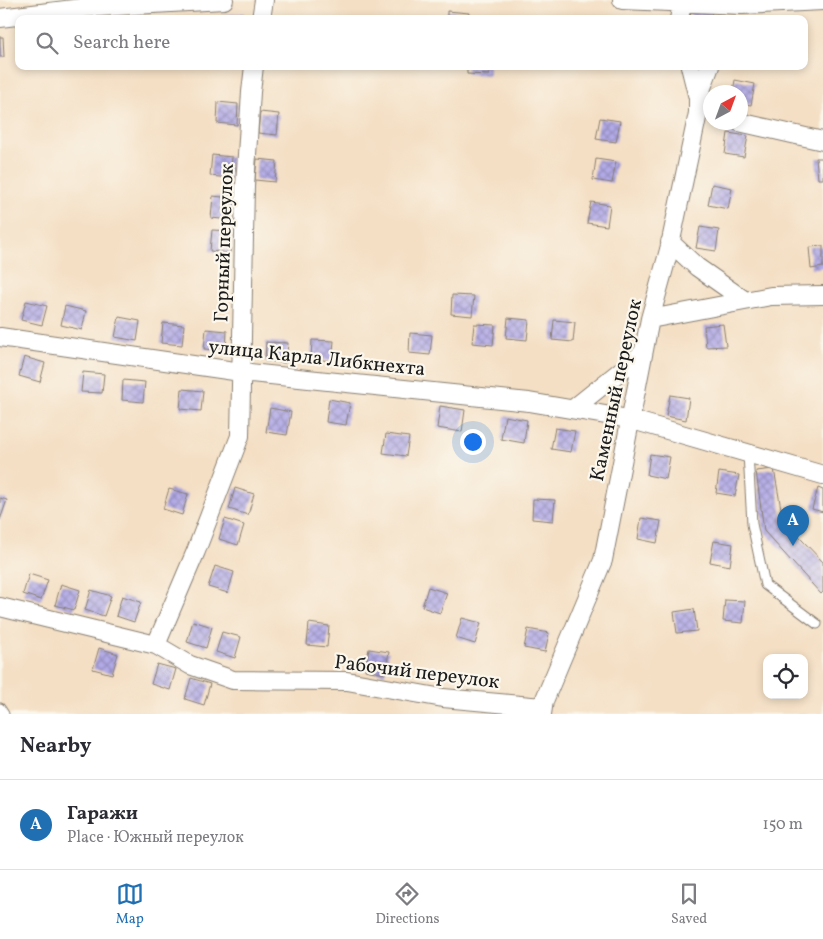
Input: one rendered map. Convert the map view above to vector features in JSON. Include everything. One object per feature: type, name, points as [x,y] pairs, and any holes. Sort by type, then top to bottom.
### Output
[{"type":"street","points":[[25,15],[82,8],[224,0]]},
{"type":"street","points":[[262,15],[264,0]]},
{"type":"street","points":[[622,0],[738,12],[823,0]]},
{"type":"street","points":[[0,18],[15,16]]},
{"type":"street","name":"Горный переулок","points":[[156,645],[196,551],[240,436],[245,186],[254,70]]},
{"type":"street","name":"Каменный переулок","points":[[542,711],[603,560],[650,319],[702,109],[691,70]]},
{"type":"street","points":[[702,109],[709,70]]},
{"type":"street","points":[[748,124],[823,141]]},
{"type":"street","points":[[670,242],[710,277],[744,300]]},
{"type":"street","points":[[650,319],[771,296],[823,295]]},
{"type":"street","name":"улица Карла Либкнехта","points":[[0,337],[241,372],[529,402],[573,409],[629,419],[823,475]]},
{"type":"street","points":[[573,409],[643,353]]},
{"type":"street","name":"Рабочий переулок","points":[[0,607],[156,645],[190,665],[233,680],[347,681],[444,698],[542,711]]},
{"type":"lane","points":[[748,453],[752,524],[765,585],[817,624]]},
{"type":"lane","points":[[0,708],[4,714]]},
{"type":"building","points":[[691,8],[712,9],[711,15],[690,15]]},
{"type":"building","points":[[447,11],[469,13],[469,15],[447,15]]},
{"type":"building","points":[[243,13],[243,15],[222,15]]},
{"type":"building","points":[[0,37],[3,37],[4,57],[0,57]]},
{"type":"building","points":[[467,70],[489,70],[489,75],[467,74]]},
{"type":"building","points":[[735,80],[755,84],[751,105],[748,104],[748,85],[734,85]]},
{"type":"building","points":[[218,102],[238,104],[237,125],[217,123]]},
{"type":"building","points":[[260,112],[279,114],[277,135],[258,133]]},
{"type":"building","points":[[600,118],[620,121],[616,142],[596,139]]},
{"type":"building","points":[[728,133],[748,136],[744,157],[725,154]]},
{"type":"building","points":[[212,155],[232,157],[230,178],[210,176]]},
{"type":"building","points":[[816,158],[823,158],[823,179],[818,179]]},
{"type":"building","points":[[257,159],[277,161],[275,182],[255,180]]},
{"type":"building","points":[[596,159],[616,162],[612,183],[593,180]]},
{"type":"building","points":[[712,184],[732,188],[728,209],[708,205]]},
{"type":"building","points":[[213,196],[232,198],[231,220],[211,218]]},
{"type":"building","points":[[591,202],[610,205],[607,226],[587,223]]},
{"type":"building","points":[[700,227],[719,230],[716,251],[696,248]]},
{"type":"building","points":[[212,230],[232,231],[230,253],[210,251]]},
{"type":"building","points":[[823,246],[823,267],[811,269],[809,247]]},
{"type":"building","points":[[452,295],[474,296],[472,316],[451,314]]},
{"type":"building","points":[[26,301],[47,306],[42,325],[21,320]]},
{"type":"building","points":[[65,306],[86,311],[82,330],[61,325]]},
{"type":"building","points":[[119,317],[140,321],[137,341],[115,337]]},
{"type":"building","points":[[508,318],[529,320],[527,340],[506,338]]},
{"type":"building","points":[[554,320],[575,322],[573,342],[552,340]]},
{"type":"building","points":[[163,323],[184,325],[182,345],[161,343]]},
{"type":"building","points":[[474,324],[495,325],[493,345],[472,343]]},
{"type":"building","points":[[723,324],[726,346],[706,347],[704,326]]},
{"type":"building","points":[[206,329],[227,331],[226,351],[204,349]]},
{"type":"building","points":[[410,333],[432,335],[430,355],[409,353]]},
{"type":"building","points":[[312,340],[334,341],[332,361],[311,359]]},
{"type":"building","points":[[266,342],[288,343],[286,363],[265,361]]},
{"type":"building","points":[[24,357],[45,363],[40,382],[19,376]]},
{"type":"building","points":[[83,372],[104,374],[102,393],[81,392]]},
{"type":"building","points":[[123,380],[145,382],[143,402],[122,400]]},
{"type":"building","points":[[182,389],[203,391],[201,411],[180,409]]},
{"type":"building","points":[[670,395],[689,398],[686,420],[666,416]]},
{"type":"building","points":[[329,399],[350,403],[346,425],[326,422]]},
{"type":"building","points":[[440,406],[465,410],[462,432],[437,428]]},
{"type":"building","points":[[270,408],[291,412],[287,435],[266,432]]},
{"type":"building","points":[[505,416],[527,420],[524,443],[501,439]]},
{"type":"building","points":[[555,428],[575,431],[571,452],[551,449]]},
{"type":"building","points":[[386,434],[409,437],[406,456],[383,453]]},
{"type":"building","points":[[650,454],[670,457],[666,479],[647,475]]},
{"type":"building","points":[[774,469],[783,520],[823,562],[823,592],[821,594],[764,531],[756,471]]},
{"type":"building","points":[[719,472],[739,475],[735,496],[716,493]]},
{"type":"building","points":[[235,488],[254,494],[248,515],[229,509]]},
{"type":"building","points":[[818,488],[823,490],[823,512],[812,509]]},
{"type":"building","points":[[169,489],[188,494],[182,515],[163,509]]},
{"type":"building","points":[[0,498],[7,500],[0,520]]},
{"type":"building","points":[[533,499],[555,500],[553,521],[532,519]]},
{"type":"building","points":[[641,518],[661,521],[657,543],[638,539]]},
{"type":"building","points":[[225,519],[244,525],[238,545],[219,539]]},
{"type":"building","points":[[714,541],[733,544],[730,566],[710,562]]},
{"type":"building","points":[[215,566],[234,572],[228,593],[208,587]]},
{"type":"building","points":[[29,574],[48,580],[41,600],[23,594]]},
{"type":"building","points":[[61,584],[80,590],[74,610],[55,605]]},
{"type":"building","points":[[428,587],[447,593],[440,613],[422,607]]},
{"type":"building","points":[[91,590],[111,596],[104,616],[85,610]]},
{"type":"building","points":[[122,596],[141,602],[134,622],[116,616]]},
{"type":"building","points":[[725,600],[745,601],[743,623],[723,621]]},
{"type":"building","points":[[694,609],[697,631],[677,633],[674,612]]},
{"type":"building","points":[[462,618],[481,623],[475,644],[456,638]]},
{"type":"building","points":[[193,621],[212,627],[206,648],[187,642]]},
{"type":"building","points":[[309,623],[329,626],[327,647],[307,645]]},
{"type":"building","points":[[528,629],[549,633],[545,652],[524,648]]},
{"type":"building","points":[[222,632],[241,637],[235,658],[216,652]]},
{"type":"building","points":[[99,648],[118,654],[112,674],[93,669]]},
{"type":"building","points":[[369,649],[389,652],[385,674],[365,670]]},
{"type":"building","points":[[157,664],[176,669],[170,690],[151,684]]},
{"type":"building","points":[[191,678],[210,684],[204,705],[185,699]]},
{"type":"place","name":"Гаражи","points":[[793,546]]}]
